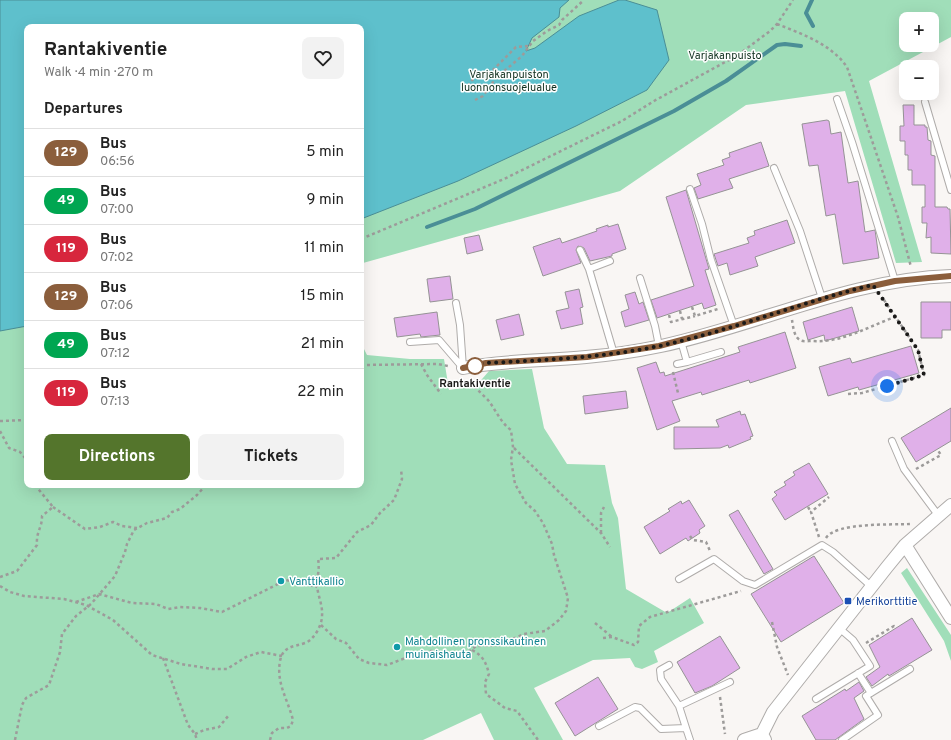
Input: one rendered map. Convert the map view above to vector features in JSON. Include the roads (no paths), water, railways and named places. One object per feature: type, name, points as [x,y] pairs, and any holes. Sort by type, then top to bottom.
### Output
[{"type":"street","points":[[463,368],[486,363],[614,354],[659,346],[734,326],[822,298],[873,285],[895,281],[951,276]]},
{"type":"street","points":[[744,740],[763,737],[773,712],[905,545],[951,505]]},
{"type":"street","points":[[905,545],[951,618]]},
{"type":"lane","points":[[837,99],[852,142],[895,281]]},
{"type":"lane","points":[[925,102],[951,190]]},
{"type":"lane","points":[[774,168],[800,231],[822,298]]},
{"type":"lane","points":[[690,189],[734,326]]},
{"type":"lane","points":[[580,250],[589,270],[614,354]]},
{"type":"lane","points":[[589,270],[610,261]]},
{"type":"lane","points":[[640,278],[655,326],[659,346]]},
{"type":"lane","points":[[456,303],[460,325],[463,368]]},
{"type":"lane","points":[[410,342],[439,340],[463,368]]},
{"type":"lane","points":[[681,341],[687,362]]},
{"type":"lane","points":[[677,364],[721,352]]},
{"type":"lane","points":[[892,441],[904,469],[938,515]]},
{"type":"lane","points":[[680,580],[714,559],[743,581],[755,585],[822,545],[833,552],[872,587]]},
{"type":"lane","points":[[816,699],[870,666],[854,640],[839,628]]},
{"type":"lane","points":[[669,665],[660,670],[661,679],[679,706],[690,740]]},
{"type":"lane","points":[[842,740],[878,715],[866,696],[910,669]]},
{"type":"lane","points":[[858,674],[871,693]]},
{"type":"lane","points":[[679,706],[730,682]]},
{"type":"lane","points":[[599,726],[635,707],[640,708],[661,729],[686,728]]},
{"type":"water","points":[[0,0],[569,0],[560,8],[559,17],[532,38],[526,51],[535,48],[579,16],[619,0],[625,0],[657,10],[669,60],[647,90],[576,126],[458,181],[364,218],[364,24],[24,24],[24,327],[0,331]]},
{"type":"waterway","points":[[812,0],[806,13],[813,26]]},
{"type":"waterway","points":[[427,227],[475,209],[674,111],[726,81],[777,45],[785,44],[801,46]]},
{"type":"place","name":"Rantakiventie","points":[[475,366]]},
{"type":"place","name":"Vanttikallio","points":[[281,581]]},
{"type":"place","name":"Merikorttitie","points":[[848,601]]},
{"type":"place","name":"Mahdollinen pronssikautinen muinaishauta","points":[[397,647]]},
{"type":"park label","name":"Varjakanpuisto","points":[[725,55]]},
{"type":"park label","name":"Varjakanpuiston luonnonsuojelualue","points":[[509,80]]}]
